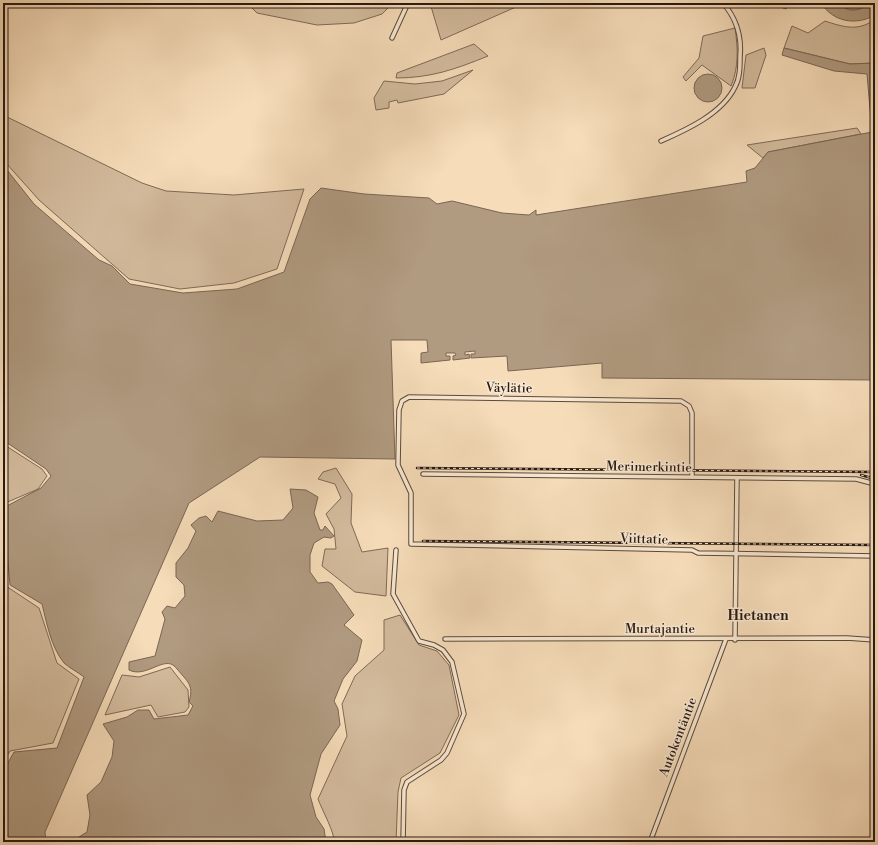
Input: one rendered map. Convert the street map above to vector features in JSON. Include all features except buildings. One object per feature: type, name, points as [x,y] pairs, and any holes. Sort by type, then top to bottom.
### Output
[{"type":"street","points":[[392,38],[408,3]]},
{"type":"street","points":[[661,141],[695,124],[714,111],[732,94],[740,71],[740,40],[738,27],[730,11],[723,3]]},
{"type":"street","name":"Väylätie","points":[[411,544],[411,493],[398,465],[399,410],[402,401],[409,397],[681,401],[689,406],[692,413],[692,477]]},
{"type":"street","name":"Merimerkintie","points":[[423,474],[856,479],[875,484]]},
{"type":"street","points":[[736,640],[737,478]]},
{"type":"street","name":"Viittatie","points":[[411,544],[692,550],[698,553],[736,554],[875,556]]},
{"type":"street","points":[[396,550],[393,594],[419,641],[434,644],[443,650],[452,662],[464,714],[447,753],[441,760],[406,782],[404,790],[403,842]]},
{"type":"street","name":"Murtajantie","points":[[446,639],[736,640],[847,638],[875,640]]},
{"type":"street","name":"Autokentäntie","points":[[650,842],[726,639]]},
{"type":"shaded area","points":[[247,3],[393,3],[382,14],[354,23],[317,25],[257,13]]},
{"type":"shaded area","points":[[430,3],[492,3],[516,7],[441,40]]},
{"type":"shaded area","points":[[768,3],[791,3],[786,9]]},
{"type":"shaded area","points":[[821,3],[834,3],[846,9],[857,10],[875,3],[875,15],[860,20],[845,20],[832,14]]},
{"type":"shaded area","points":[[837,3],[870,3],[862,8],[849,9]]},
{"type":"shaded area","points":[[875,19],[875,63],[850,64],[784,48],[792,26],[808,33],[825,21],[838,25],[857,27],[863,26]]},
{"type":"shaded area","points":[[735,28],[737,57],[734,79],[731,86],[702,65],[686,81],[683,77],[699,58],[703,36]]},
{"type":"shaded area","points":[[474,44],[488,56],[443,72],[409,78],[396,78],[397,73]]},
{"type":"shaded area","points":[[764,48],[766,55],[755,88],[742,88],[746,55]]},
{"type":"shaded area","points":[[784,48],[850,64],[875,63],[875,380],[602,378],[602,363],[508,371],[507,356],[471,358],[471,354],[475,354],[475,351],[465,352],[465,355],[469,354],[470,358],[453,360],[453,356],[456,355],[455,353],[446,353],[446,356],[450,356],[450,360],[421,363],[421,353],[428,352],[427,340],[391,340],[395,459],[260,457],[189,503],[45,832],[46,842],[3,842],[3,772],[14,752],[57,748],[84,677],[66,665],[60,657],[50,635],[42,604],[10,585],[3,508],[41,488],[51,476],[46,469],[3,440],[3,165],[34,204],[99,260],[112,266],[130,284],[183,293],[237,289],[284,272],[310,199],[321,188],[364,194],[429,198],[437,204],[452,201],[502,213],[529,215],[536,210],[536,215],[747,182],[746,171],[755,168],[768,152],[872,132],[867,74],[834,71],[782,55]]},
{"type":"shaded area","points":[[473,70],[444,94],[398,103],[397,100],[389,102],[389,108],[376,110],[374,98],[384,81],[415,84],[442,81]]},
{"type":"shaded area","points":[[708,74],[718,78],[722,88],[718,98],[708,102],[698,98],[694,88],[698,78]]},
{"type":"shaded area","points":[[3,115],[142,183],[166,191],[234,195],[304,189],[277,269],[234,283],[180,289],[129,279],[39,200],[6,163],[3,152]]},
{"type":"shaded area","points":[[857,128],[861,134],[768,152],[763,158],[747,145]]},
{"type":"shaded area","points":[[3,444],[42,469],[47,476],[38,489],[3,504]]},
{"type":"shaded area","points":[[336,468],[352,494],[351,523],[362,552],[388,548],[386,596],[355,592],[322,566],[325,549],[336,549],[334,529],[326,514],[341,498],[335,484],[318,479],[323,472]]},
{"type":"shaded area","points":[[290,489],[306,490],[318,497],[314,513],[320,530],[323,530],[325,526],[334,536],[331,538],[324,537],[314,543],[310,555],[310,572],[318,583],[328,582],[332,584],[354,615],[344,625],[362,640],[357,661],[343,679],[334,701],[338,709],[340,725],[321,754],[310,795],[316,817],[324,829],[326,842],[71,842],[87,832],[90,815],[87,795],[101,782],[112,757],[114,741],[103,724],[127,717],[138,710],[149,710],[154,719],[188,715],[193,706],[189,702],[191,692],[189,683],[173,665],[164,664],[141,672],[129,670],[129,662],[155,656],[165,619],[162,612],[167,606],[175,608],[185,596],[184,585],[176,577],[176,563],[188,548],[196,531],[191,525],[199,518],[206,516],[212,522],[218,511],[257,521],[283,520],[293,508]]},
{"type":"shaded area","points":[[3,559],[6,586],[39,608],[57,663],[79,679],[53,743],[10,751],[3,763]]},
{"type":"shaded area","points":[[400,615],[419,645],[437,651],[449,665],[459,715],[440,753],[401,778],[398,792],[396,842],[334,842],[330,827],[318,799],[347,736],[342,704],[355,676],[384,650],[384,620]]},
{"type":"shaded area","points":[[170,667],[188,690],[189,707],[185,712],[158,717],[151,705],[105,715],[122,675],[139,677]]},
{"type":"railway","points":[[417,468],[875,472]]},
{"type":"railway","points":[[861,475],[875,479]]},
{"type":"railway","points":[[423,541],[875,545]]},
{"type":"district","name":"Hietanen","points":[[758,616]]}]
